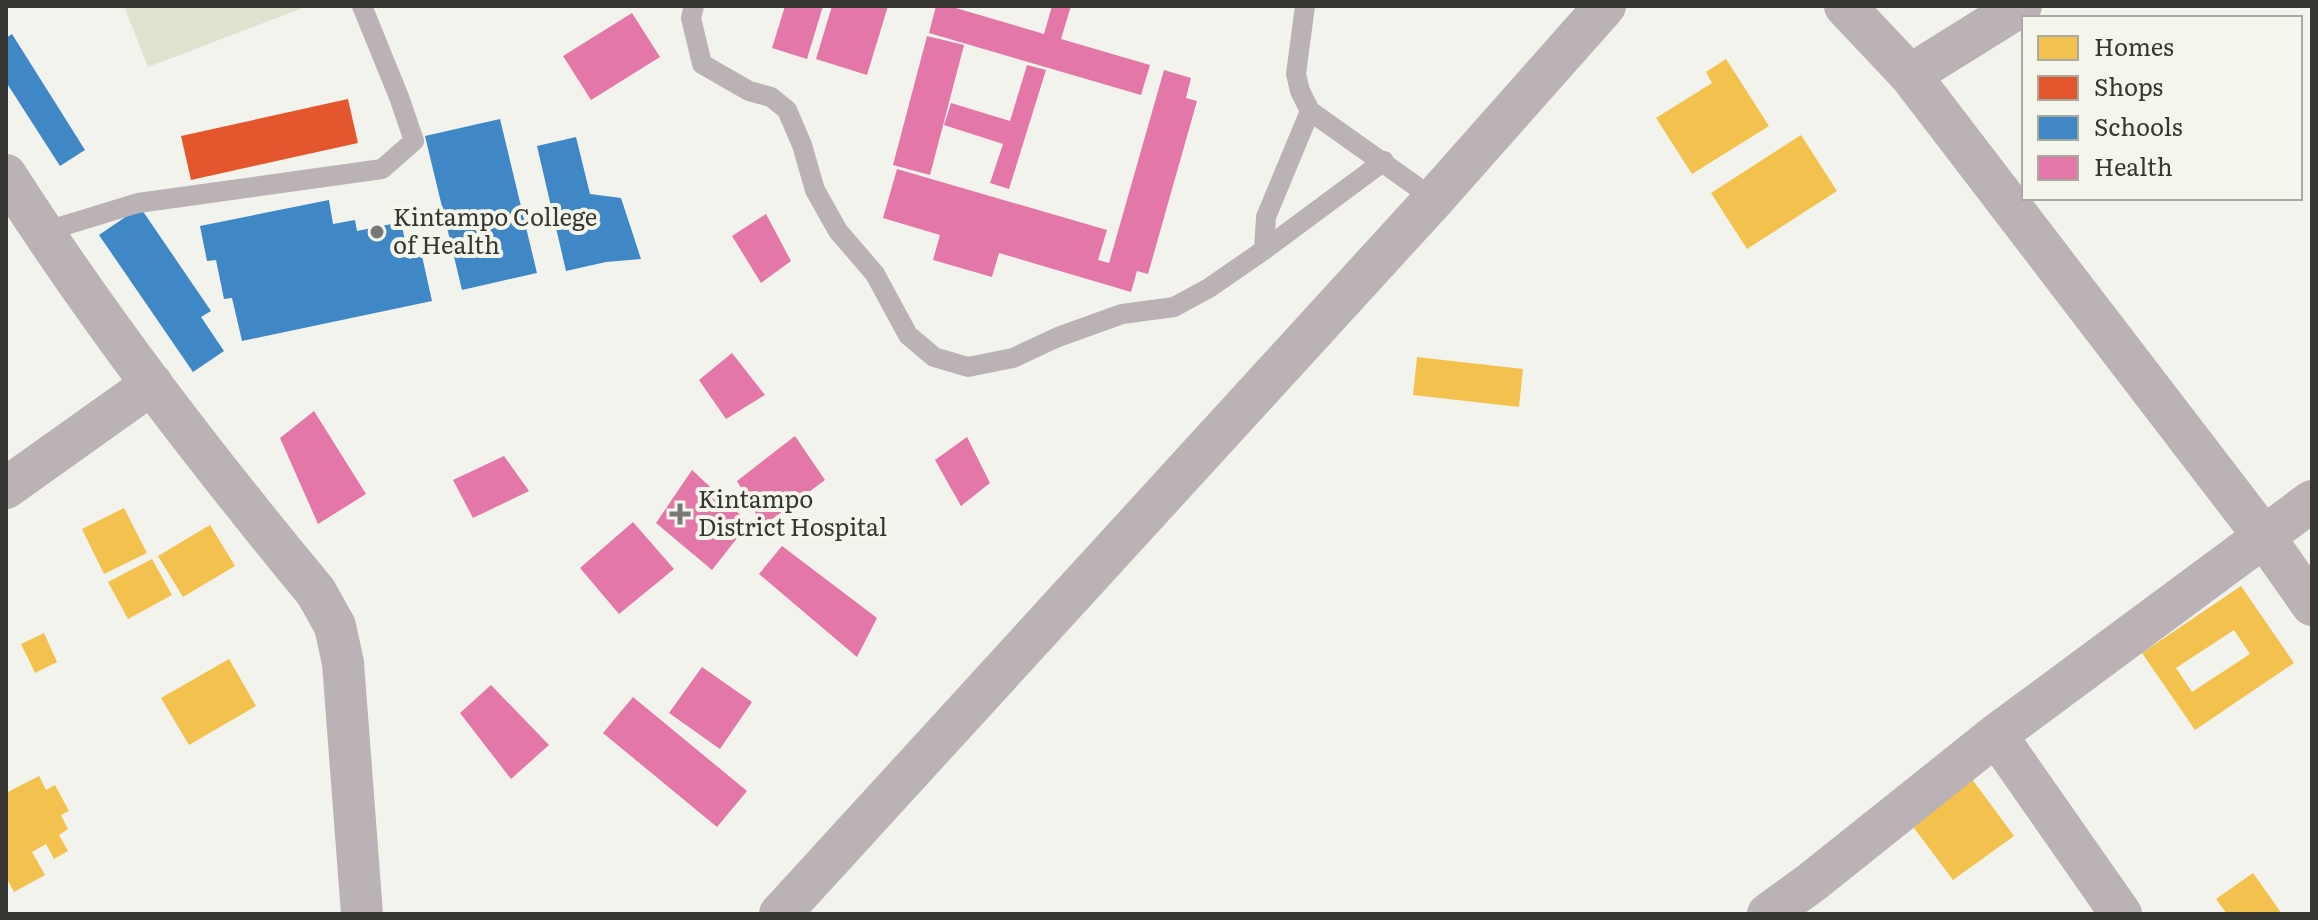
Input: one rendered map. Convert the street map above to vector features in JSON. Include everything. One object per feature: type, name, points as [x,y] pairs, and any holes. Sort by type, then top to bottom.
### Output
[{"type":"street","points":[[1845,6],[1910,75],[2265,538],[2312,605]]},
{"type":"street","points":[[1910,75],[2021,6]]},
{"type":"street","points":[[780,914],[1434,199],[1587,13]]},
{"type":"street","points":[[6,175],[152,384],[316,592],[335,626],[343,663],[362,914]]},
{"type":"street","points":[[6,488],[152,384]]},
{"type":"street","points":[[1768,914],[1996,735],[2312,501]]},
{"type":"street","points":[[1996,735],[2121,914]]},
{"type":"lane","points":[[43,232],[138,203],[382,169],[414,141],[362,6]]},
{"type":"lane","points":[[694,6],[691,18],[702,64],[749,91],[771,97],[787,110],[802,145],[815,190],[838,231],[875,274],[908,335],[934,357],[968,367],[1013,358],[1058,337],[1122,314],[1174,307],[1209,288],[1264,250],[1384,161]]},
{"type":"lane","points":[[1305,6],[1296,74],[1310,111],[1434,199]]},
{"type":"lane","points":[[1264,250],[1266,217],[1310,111]]},
{"type":"green space","points":[[124,6],[308,6],[148,67]]},
{"type":"building: Homes","points":[[1726,59],[1769,126],[1692,174],[1656,118],[1712,83],[1706,72]]},
{"type":"building: Homes","points":[[1801,135],[1837,191],[1747,249],[1711,193]]},
{"type":"building: Homes","points":[[1417,357],[1523,369],[1519,407],[1413,395]]},
{"type":"building: Homes","points":[[124,508],[147,553],[104,574],[82,529]]},
{"type":"building: Homes","points":[[210,525],[235,566],[183,597],[158,556]]},
{"type":"building: Homes","points":[[152,559],[172,595],[128,619],[108,582]]},
{"type":"building: Homes","points":[[2241,586],[2294,663],[2195,730],[2142,653]],"holes":[[[2234,630],[2250,654],[2192,692],[2176,668]]]},
{"type":"building: Homes","points":[[44,633],[57,662],[35,673],[21,644]]},
{"type":"building: Homes","points":[[229,659],[256,706],[189,745],[161,698]]},
{"type":"building: Homes","points":[[1966,771],[2014,836],[1953,880],[1905,816]]},
{"type":"building: Homes","points":[[39,776],[46,790],[55,785],[69,811],[61,815],[68,829],[59,835],[68,851],[54,859],[46,844],[32,852],[45,875],[14,892],[6,877],[6,793]]},
{"type":"building: Homes","points":[[2253,873],[2282,914],[2227,914],[2216,899]]},
{"type":"building: Shops","points":[[348,99],[358,143],[191,180],[181,136]]},
{"type":"building: Schools","points":[[12,34],[85,150],[60,166],[6,82],[6,38]]},
{"type":"building: Schools","points":[[500,119],[537,273],[462,290],[425,136]]},
{"type":"building: Schools","points":[[576,137],[590,194],[621,198],[641,259],[606,262],[566,271],[537,146]]},
{"type":"building: Schools","points":[[329,200],[333,224],[355,220],[357,231],[401,222],[409,259],[422,256],[432,301],[242,341],[232,298],[224,299],[216,260],[207,261],[200,226]]},
{"type":"building: Schools","points":[[140,207],[211,311],[201,317],[224,351],[193,372],[99,235]]},
{"type":"building: Health","points":[[785,6],[823,6],[807,59],[772,48]]},
{"type":"building: Health","points":[[832,6],[888,6],[867,75],[816,59]]},
{"type":"building: Health","points":[[936,6],[949,6],[1044,34],[1052,6],[1071,6],[1061,39],[1150,65],[1141,95],[929,33]]},
{"type":"building: Health","points":[[632,13],[660,57],[591,100],[563,56]]},
{"type":"building: Health","points":[[927,36],[964,45],[930,175],[893,165]]},
{"type":"building: Health","points":[[1027,65],[1046,70],[1009,189],[990,183],[1003,144],[944,125],[951,103],[1010,121]]},
{"type":"building: Health","points":[[1164,70],[1191,78],[1186,98],[1197,101],[1148,274],[1137,271],[1131,292],[999,253],[992,277],[933,260],[940,235],[883,218],[897,169],[1107,230],[1098,260],[1109,263]]},
{"type":"building: Health","points":[[766,214],[791,261],[761,283],[732,236]]},
{"type":"building: Health","points":[[732,353],[765,395],[726,419],[699,380]]},
{"type":"building: Health","points":[[314,411],[366,494],[318,524],[280,438]]},
{"type":"building: Health","points":[[795,436],[825,480],[763,526],[737,481]]},
{"type":"building: Health","points":[[967,437],[990,483],[961,506],[935,460]]},
{"type":"building: Health","points":[[504,456],[529,491],[473,518],[453,480]]},
{"type":"building: Health","points":[[692,470],[749,523],[712,570],[656,523]]},
{"type":"building: Health","points":[[633,522],[674,569],[619,614],[580,568]]},
{"type":"building: Health","points":[[782,546],[877,618],[857,657],[759,574]]},
{"type":"building: Health","points":[[702,667],[752,702],[720,749],[669,713]]},
{"type":"building: Health","points":[[491,685],[549,745],[511,779],[460,713]]},
{"type":"building: Health","points":[[633,697],[747,791],[717,827],[603,733]]},
{"type":"place","name":"Kintampo College of Health","points":[[377,232]]},
{"type":"place","name":"Kintampo District Hospital","points":[[680,514]]}]
